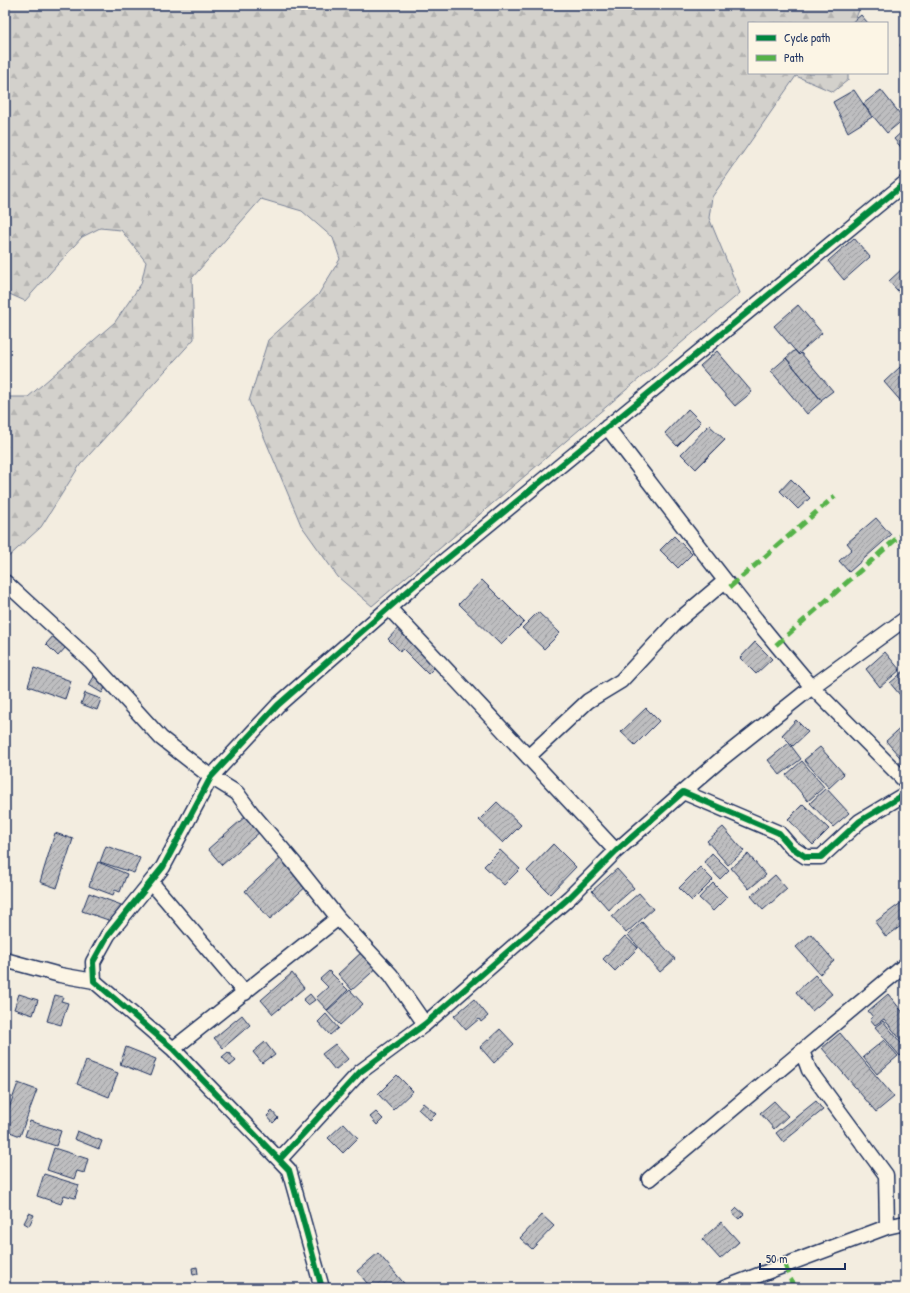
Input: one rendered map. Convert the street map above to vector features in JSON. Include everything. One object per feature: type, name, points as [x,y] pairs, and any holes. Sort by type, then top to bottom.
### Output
[{"type":"street","points":[[68,977],[93,962],[108,935],[163,867],[211,777],[278,704],[389,608],[905,183]]},
{"type":"street","points":[[608,427],[725,581],[776,645],[812,687],[905,781]]},
{"type":"street","points":[[528,757],[588,701],[621,681],[674,624],[725,581]]},
{"type":"street","points":[[5,582],[91,661],[161,738],[211,777],[237,793],[338,918],[391,975],[425,1024]]},
{"type":"street","points":[[389,608],[616,851]]},
{"type":"street","points":[[280,1159],[360,1072],[425,1024],[570,897],[616,851],[720,760],[812,687],[905,619]]},
{"type":"street","points":[[683,792],[779,833],[790,846],[806,857],[821,857],[860,821],[905,794]]},
{"type":"street","points":[[151,882],[245,993]]},
{"type":"street","points":[[173,1049],[338,918]]},
{"type":"street","points":[[5,960],[68,977],[94,981],[173,1049],[280,1159],[289,1170],[322,1288]]},
{"type":"street","points":[[93,962],[94,981]]},
{"type":"street","points":[[649,1179],[905,965]]},
{"type":"street","points":[[802,1051],[809,1070],[886,1174],[887,1227]]},
{"type":"street","points":[[724,1288],[887,1227],[905,1222]]},
{"type":"green space","points":[[5,5],[861,5],[854,22],[748,22],[748,74],[848,74],[848,80],[833,92],[796,76],[712,197],[709,218],[740,293],[372,606],[338,577],[301,525],[249,401],[268,340],[318,295],[340,259],[333,238],[302,211],[261,199],[192,278],[194,339],[80,465],[41,527],[5,560],[5,397],[28,397],[115,322],[141,284],[146,262],[121,230],[100,228],[82,237],[25,301],[5,292]]},
{"type":"building","points":[[861,15],[867,22],[852,22]]},
{"type":"building","points":[[905,40],[905,51],[900,45]]},
{"type":"building","points":[[854,90],[872,117],[848,132],[833,102]]},
{"type":"building","points":[[881,90],[904,119],[887,133],[863,104]]},
{"type":"building","points":[[905,129],[905,152],[894,139]]},
{"type":"building","points":[[854,238],[870,257],[844,280],[828,261]]},
{"type":"building","points":[[903,268],[905,270],[905,299],[889,281]]},
{"type":"building","points":[[798,305],[822,333],[798,354],[774,326]]},
{"type":"building","points":[[795,350],[799,355],[801,353],[833,391],[821,400],[786,358]]},
{"type":"building","points":[[717,351],[752,392],[735,406],[700,366]]},
{"type":"building","points":[[786,358],[822,401],[807,414],[771,371]]},
{"type":"building","points":[[900,367],[905,373],[905,406],[884,382]]},
{"type":"building","points":[[688,409],[701,422],[677,446],[665,433]]},
{"type":"building","points":[[709,425],[725,440],[696,469],[681,454]]},
{"type":"building","points":[[791,479],[810,498],[798,509],[780,491]]},
{"type":"building","points":[[876,518],[891,535],[849,572],[839,561],[852,549],[847,543]]},
{"type":"building","points":[[674,536],[692,554],[678,568],[660,550]]},
{"type":"building","points":[[482,580],[524,622],[501,645],[459,604]]},
{"type":"building","points":[[538,612],[560,633],[544,649],[522,628]]},
{"type":"building","points":[[402,624],[440,662],[428,674],[403,649],[400,651],[388,639]]},
{"type":"building","points":[[54,635],[66,647],[58,656],[46,644]]},
{"type":"building","points":[[755,642],[772,659],[756,674],[740,658]]},
{"type":"building","points":[[885,652],[900,670],[880,687],[866,669]]},
{"type":"building","points":[[34,668],[71,681],[65,699],[28,686]]},
{"type":"building","points":[[904,671],[905,673],[905,701],[890,683]]},
{"type":"building","points":[[95,675],[108,683],[102,693],[89,685]]},
{"type":"building","points":[[85,693],[101,699],[97,710],[81,704]]},
{"type":"building","points":[[646,708],[659,721],[635,745],[621,732]]},
{"type":"building","points":[[796,720],[808,732],[793,746],[782,735]]},
{"type":"building","points":[[905,724],[905,763],[886,741]]},
{"type":"building","points":[[789,743],[801,759],[780,775],[768,760]]},
{"type":"building","points":[[820,747],[844,774],[829,788],[804,760]]},
{"type":"building","points":[[802,761],[824,787],[808,801],[786,775]]},
{"type":"building","points":[[826,788],[849,813],[833,827],[810,803]]},
{"type":"building","points":[[497,802],[521,825],[503,843],[479,820]]},
{"type":"building","points":[[803,804],[829,829],[813,845],[788,819]]},
{"type":"building","points":[[247,815],[261,831],[222,865],[208,849]]},
{"type":"building","points":[[723,827],[744,851],[728,865],[707,841]]},
{"type":"building","points":[[55,833],[73,839],[57,888],[40,882]]},
{"type":"building","points":[[553,844],[576,867],[550,894],[527,871]]},
{"type":"building","points":[[106,846],[140,858],[134,873],[100,862]]},
{"type":"building","points":[[500,850],[520,869],[504,885],[484,866]]},
{"type":"building","points":[[712,853],[729,870],[720,879],[704,862]]},
{"type":"building","points":[[748,854],[766,875],[749,889],[731,868]]},
{"type":"building","points":[[282,857],[308,885],[270,919],[245,891]]},
{"type":"building","points":[[98,862],[127,874],[120,892],[115,890],[113,895],[89,886]]},
{"type":"building","points":[[700,867],[713,880],[692,901],[679,888]]},
{"type":"building","points":[[617,869],[634,888],[609,910],[592,891]]},
{"type":"building","points":[[775,875],[787,889],[763,910],[751,896]]},
{"type":"building","points":[[713,883],[727,897],[713,911],[699,898]]},
{"type":"building","points":[[89,893],[124,906],[117,923],[82,911]]},
{"type":"building","points":[[639,893],[653,909],[626,933],[612,916]]},
{"type":"building","points":[[905,900],[905,923],[886,937],[875,922]]},
{"type":"building","points":[[642,922],[675,959],[660,972],[628,935]]},
{"type":"building","points":[[811,934],[834,961],[820,974],[796,947]]},
{"type":"building","points":[[625,936],[638,948],[615,971],[603,959]]},
{"type":"building","points":[[364,950],[379,966],[352,990],[338,974]]},
{"type":"building","points":[[329,971],[348,990],[327,1010],[316,998],[328,987],[320,979]]},
{"type":"building","points":[[292,973],[304,988],[273,1014],[261,1000]]},
{"type":"building","points":[[815,975],[832,994],[812,1011],[796,992]]},
{"type":"building","points":[[350,990],[363,1004],[340,1025],[327,1011]]},
{"type":"building","points":[[19,994],[38,1000],[33,1015],[14,1009]]},
{"type":"building","points":[[310,994],[315,1000],[308,1005],[303,1000]]},
{"type":"building","points":[[888,994],[905,1015],[905,1045],[884,1019],[875,1025],[870,1019],[873,1017],[868,1011]]},
{"type":"building","points":[[55,995],[63,997],[61,1001],[68,1003],[61,1025],[47,1021]]},
{"type":"building","points":[[474,999],[488,1016],[481,1022],[479,1019],[466,1030],[454,1016]]},
{"type":"building","points":[[326,1014],[338,1028],[330,1035],[318,1022]]},
{"type":"building","points":[[242,1015],[250,1025],[223,1048],[214,1038]]},
{"type":"building","points":[[883,1021],[905,1048],[905,1052],[900,1056],[875,1027]]},
{"type":"building","points":[[500,1029],[514,1044],[494,1063],[480,1047]]},
{"type":"building","points":[[840,1033],[894,1097],[876,1112],[822,1048]]},
{"type":"building","points":[[884,1040],[898,1056],[877,1074],[863,1057]]},
{"type":"building","points":[[265,1042],[275,1055],[262,1063],[253,1052]]},
{"type":"building","points":[[335,1044],[348,1059],[335,1070],[322,1054]]},
{"type":"building","points":[[126,1047],[156,1059],[150,1076],[120,1064]]},
{"type":"building","points":[[228,1052],[236,1061],[230,1066],[222,1057]]},
{"type":"building","points":[[86,1061],[118,1073],[109,1097],[77,1084]]},
{"type":"building","points":[[397,1075],[413,1091],[393,1110],[378,1094]]},
{"type":"building","points":[[18,1083],[37,1090],[20,1136],[5,1130],[5,1119]]},
{"type":"building","points":[[774,1101],[788,1116],[774,1129],[760,1113]]},
{"type":"building","points":[[816,1101],[823,1110],[783,1142],[776,1133]]},
{"type":"building","points":[[423,1103],[436,1114],[430,1120],[418,1109]]},
{"type":"building","points":[[272,1111],[278,1118],[273,1123],[267,1116]]},
{"type":"building","points":[[376,1112],[383,1119],[377,1125],[370,1117]]},
{"type":"building","points":[[30,1121],[61,1131],[56,1146],[25,1136]]},
{"type":"building","points":[[344,1123],[358,1138],[343,1153],[328,1138]]},
{"type":"building","points":[[77,1131],[102,1141],[99,1149],[74,1139]]},
{"type":"building","points":[[54,1148],[88,1159],[84,1173],[77,1171],[74,1179],[47,1170]]},
{"type":"building","points":[[44,1174],[79,1185],[75,1198],[64,1195],[61,1204],[37,1196]]},
{"type":"building","points":[[737,1208],[744,1214],[739,1219],[732,1213]]},
{"type":"building","points":[[29,1213],[34,1215],[29,1226],[24,1223]]},
{"type":"building","points":[[542,1215],[554,1226],[532,1249],[520,1238]]},
{"type":"building","points":[[721,1222],[739,1242],[720,1259],[702,1239]]},
{"type":"building","points":[[378,1253],[408,1288],[371,1288],[357,1271]]},
{"type":"building","points":[[197,1267],[198,1274],[193,1275],[192,1268]]},
{"type":"marked path","points":[[730,587],[835,496]]},
{"type":"marked path","points":[[776,645],[905,531]]},
{"type":"marked path","points":[[785,1265],[794,1288]]},
{"type":"cycle path","points":[[322,1288],[289,1170],[173,1049],[94,981],[93,962],[108,935],[163,867],[211,777],[278,705],[416,584],[905,183]]},
{"type":"cycle path","points":[[280,1159],[360,1072],[425,1024],[570,897],[616,851],[683,792],[779,833],[791,847],[806,857],[821,857],[860,821],[905,794]]}]
